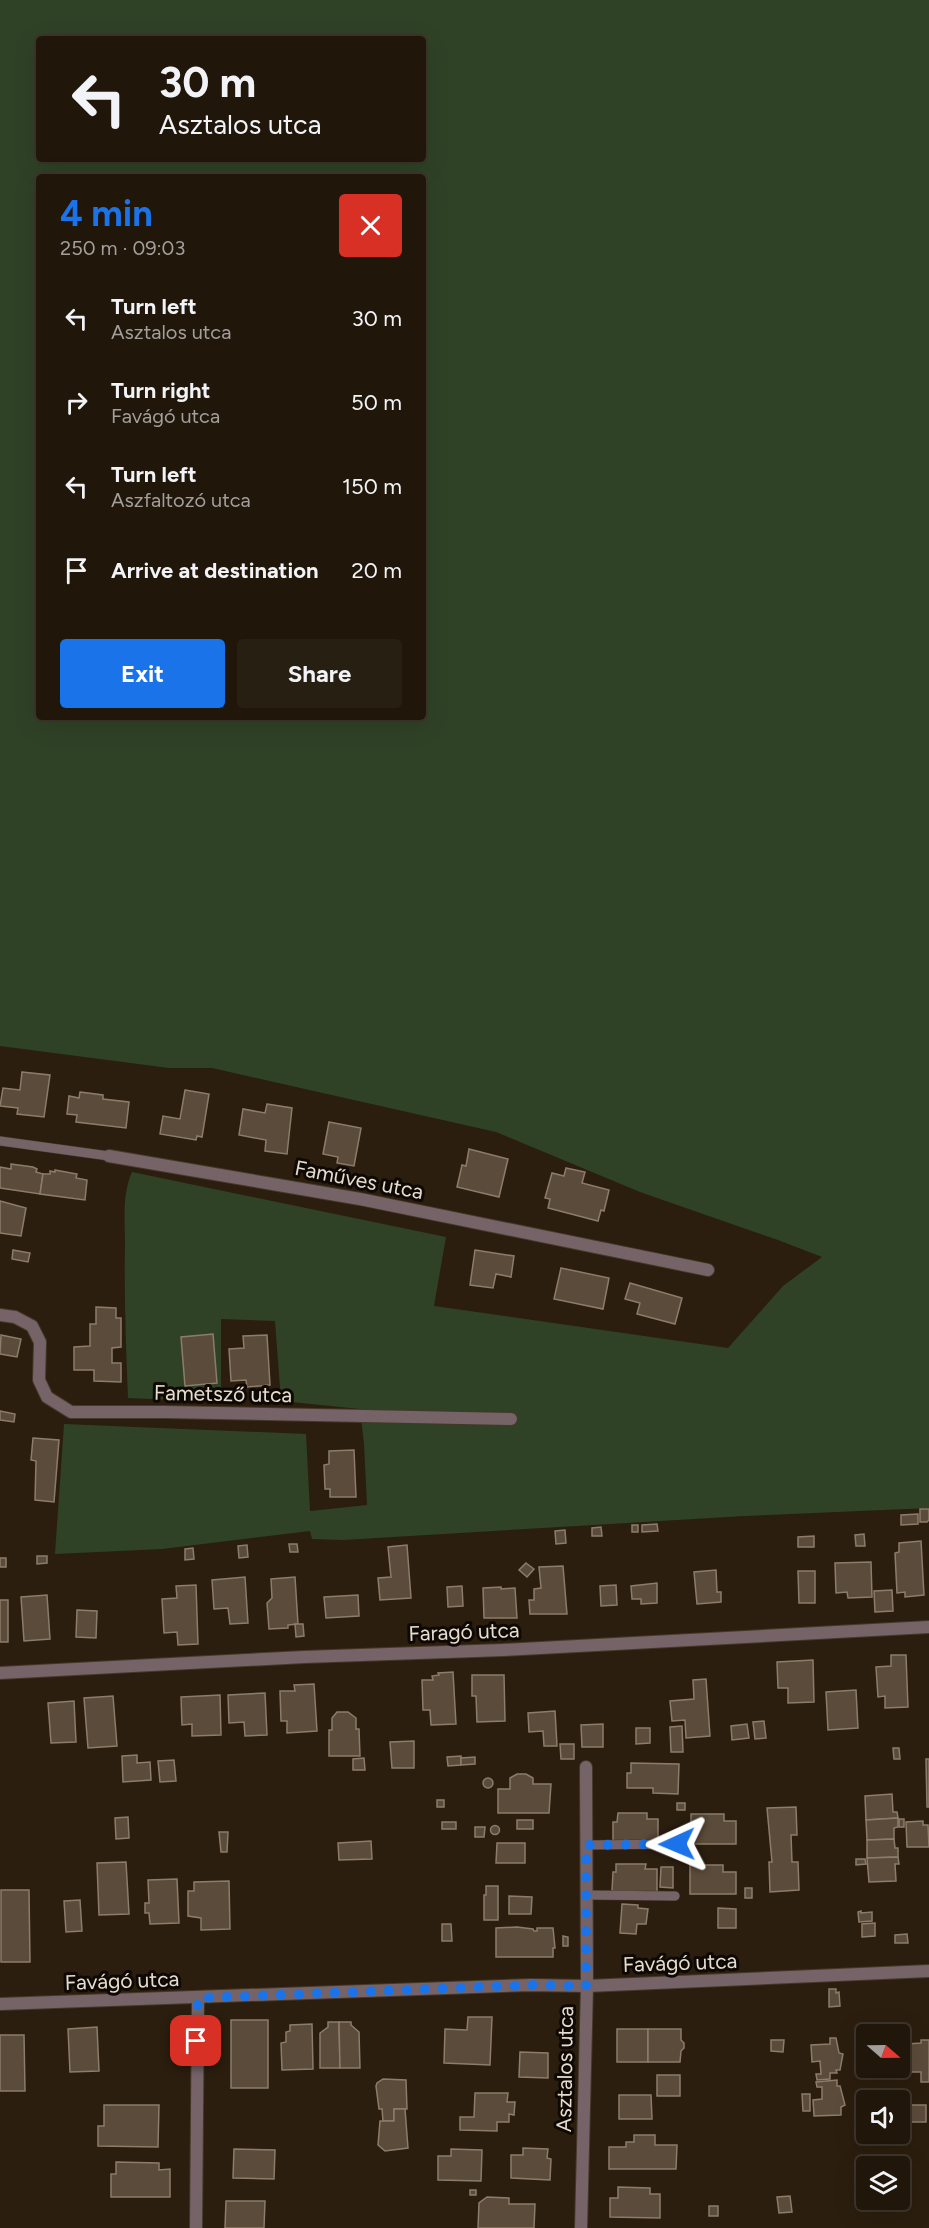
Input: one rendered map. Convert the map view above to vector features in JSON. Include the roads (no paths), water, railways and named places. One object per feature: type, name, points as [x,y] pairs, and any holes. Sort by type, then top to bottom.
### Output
[{"type":"street","name":"Faműves utca","points":[[109,1156],[360,1200],[708,1270]]},
{"type":"street","name":"Fametsző utca","points":[[0,1315],[15,1317],[32,1326],[40,1342],[39,1380],[46,1397],[71,1412],[511,1419]]},
{"type":"street","name":"Faragó utca","points":[[0,1673],[503,1650],[929,1627]]},
{"type":"street","name":"Asztalos utca","points":[[580,2228],[586,1986],[586,1767]]},
{"type":"street","name":"Favágó utca","points":[[0,2004],[531,1985],[586,1986],[929,1971]]},
{"type":"street","points":[[196,2228],[198,1998]]},
{"type":"lane","name":"Faműves utca","points":[[0,1141],[109,1156]]},
{"type":"lane","points":[[586,1845],[677,1844]]},
{"type":"lane","points":[[586,1895],[675,1896]]}]
